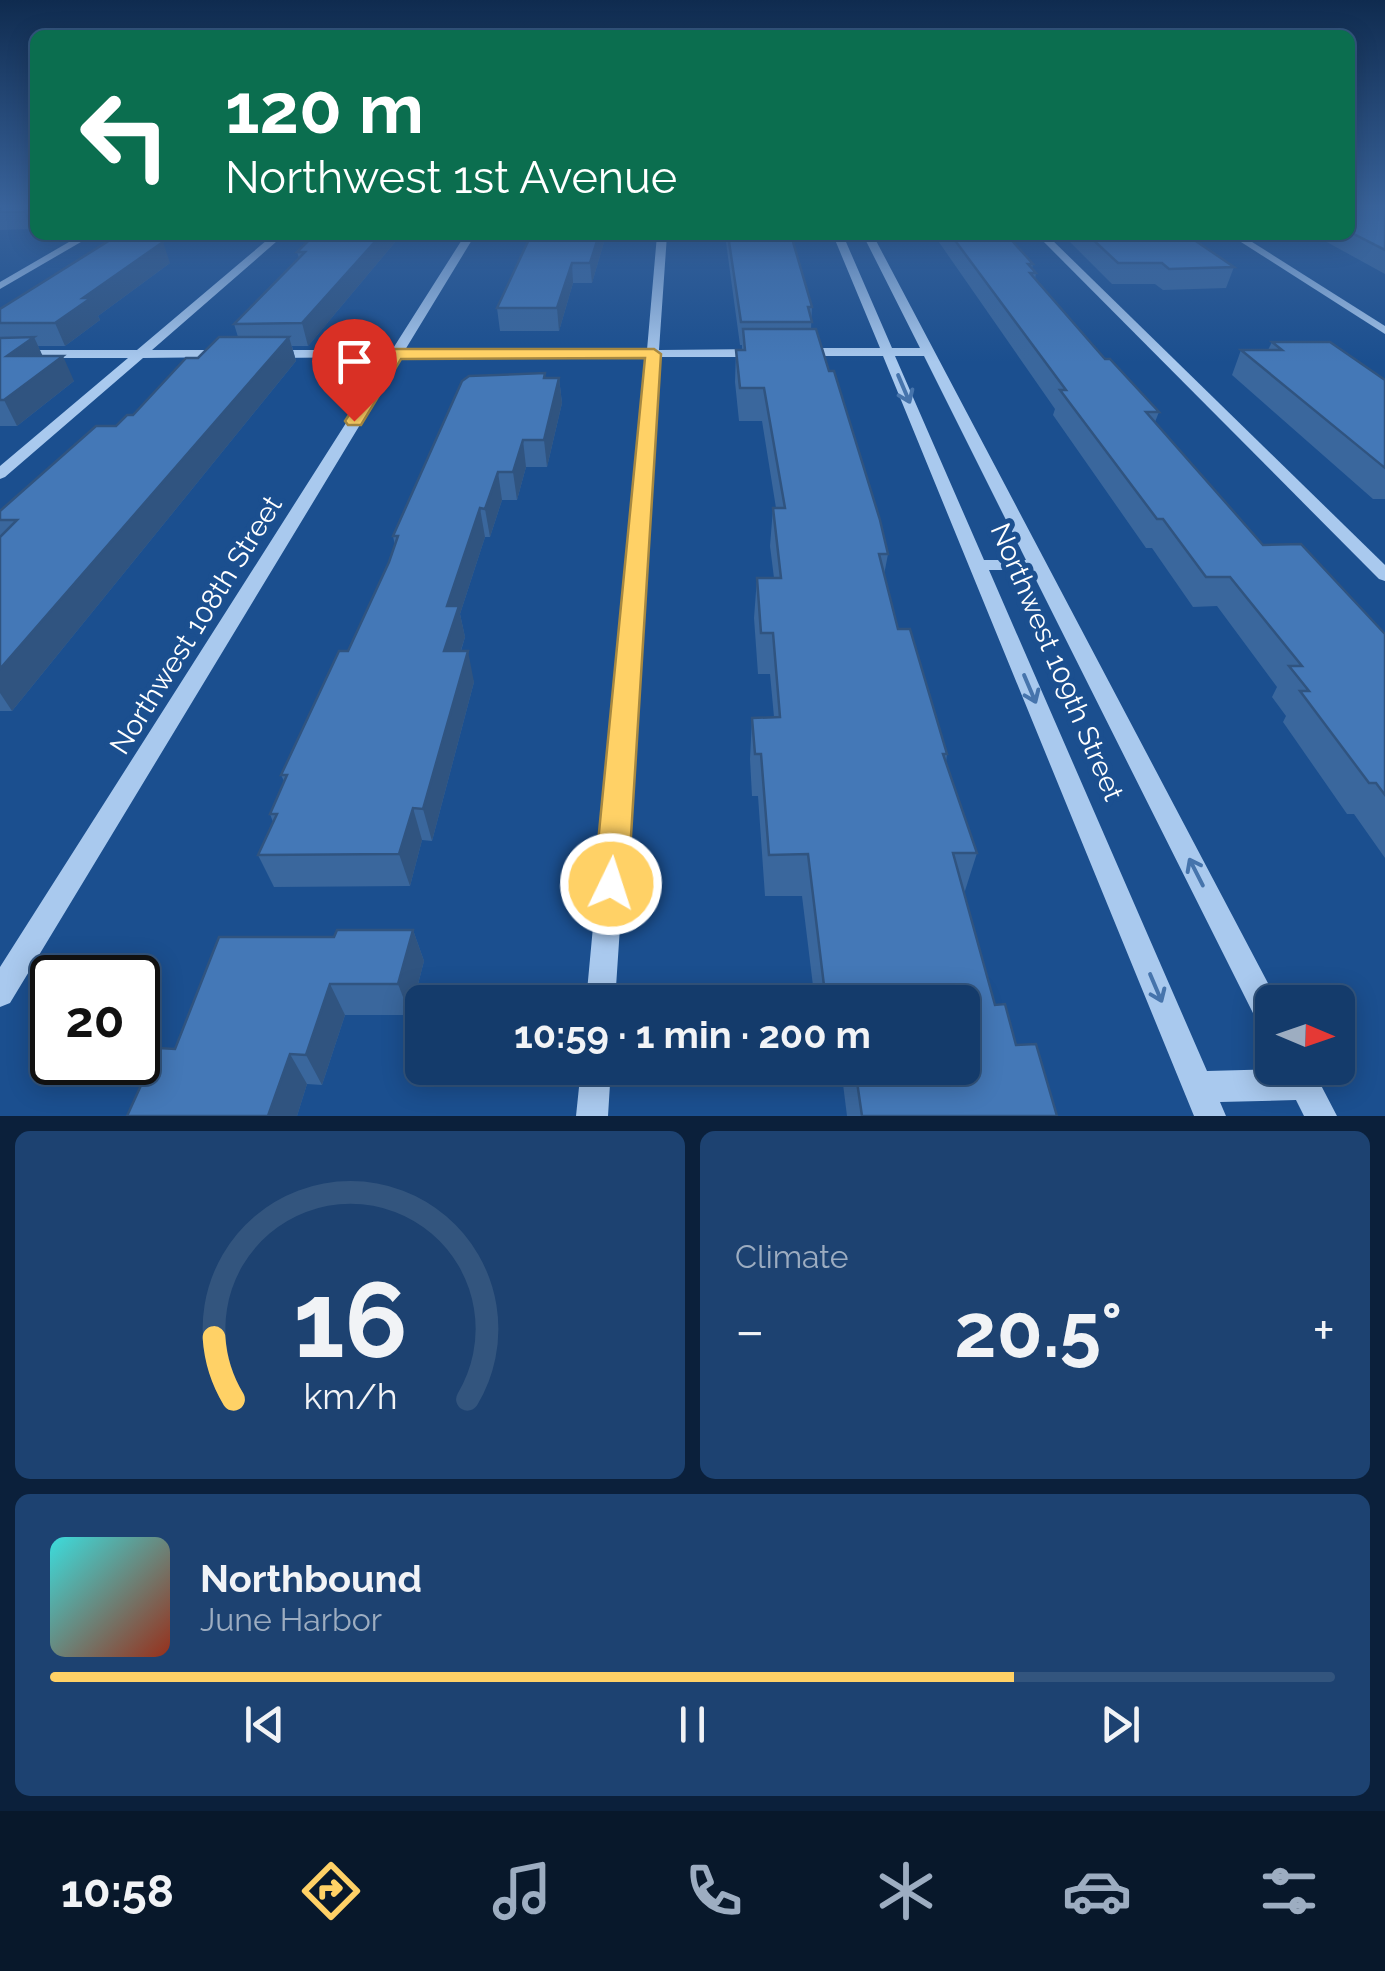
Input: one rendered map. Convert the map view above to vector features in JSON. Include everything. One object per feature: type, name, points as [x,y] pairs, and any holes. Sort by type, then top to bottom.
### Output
[{"type":"street","points":[[0,286],[50,257]]},
{"type":"street","points":[[0,474],[253,257]]},
{"type":"street","name":"Northwest 108th Street","points":[[0,993],[456,257]]},
{"type":"street","points":[[602,985],[661,257]]},
{"type":"street","name":"Northwest 109th Street","points":[[848,257],[1204,1102]]},
{"type":"street","name":"Northwest 109th Street","points":[[880,257],[1255,989]]},
{"type":"street","points":[[1064,257],[1385,575]]},
{"type":"street","points":[[1269,257],[1385,332]]},
{"type":"street","points":[[786,352],[928,352]]},
{"type":"street","points":[[258,354],[767,353]]},
{"type":"street","points":[[0,354],[238,354]]},
{"type":"street","points":[[978,565],[1038,565]]},
{"type":"street","points":[[592,1116],[595,1085]]},
{"type":"street","points":[[1204,1102],[1267,1085]]},
{"type":"street","points":[[1305,1085],[1321,1116]]},
{"type":"building","points":[[83,257],[141,257],[55,323],[0,323],[0,309]]},
{"type":"building","points":[[300,257],[361,257],[302,323],[234,324]]},
{"type":"building","points":[[521,257],[592,257],[590,263],[572,263],[557,308],[497,308]]},
{"type":"building","points":[[731,257],[797,257],[812,307],[808,307],[812,322],[741,322]]},
{"type":"building","points":[[967,257],[1027,257],[1036,273],[1030,273],[1105,359],[1110,359],[1159,412],[1146,412],[1263,545],[1301,544],[1385,634],[1385,795],[1376,783],[1369,783],[1300,691],[1309,691],[1289,666],[1302,666],[1230,577],[1206,577],[1060,390],[1066,390]]},
{"type":"building","points":[[1112,257],[1219,257],[1234,267],[1169,269],[1162,263],[1118,263]]},
{"type":"building","points":[[743,329],[816,329],[829,371],[834,371],[880,520],[888,554],[879,554],[898,629],[910,629],[947,754],[943,754],[977,853],[953,853],[995,1005],[1005,1004],[1016,1045],[1036,1044],[1057,1116],[862,1116],[857,1085],[980,1085],[980,985],[824,985],[808,854],[769,855],[761,754],[755,754],[752,718],[780,717],[773,633],[761,633],[757,578],[781,578],[773,508],[785,508],[764,388],[740,388],[736,350],[745,350]]},
{"type":"building","points":[[34,337],[7,356],[63,356],[0,400],[0,338]]},
{"type":"building","points":[[219,337],[289,337],[0,669],[0,537],[17,520],[0,520],[0,511],[96,426],[116,426],[127,415],[133,415],[186,358],[198,358]]},
{"type":"building","points":[[1272,342],[1330,342],[1385,380],[1385,468],[1241,350],[1282,350]]},
{"type":"building","points":[[545,373],[544,378],[559,378],[544,440],[523,440],[513,472],[498,472],[485,509],[480,508],[447,606],[459,606],[444,651],[468,651],[423,809],[413,808],[399,854],[258,855],[277,814],[270,814],[287,775],[281,775],[339,651],[348,651],[389,562],[398,536],[393,536],[462,381],[469,376]]},
{"type":"building","points":[[337,930],[413,930],[398,984],[330,984],[306,1055],[290,1054],[268,1116],[127,1116],[141,1085],[160,1085],[160,1048],[175,1049],[219,937],[334,937]]},
{"type":"route","points":[[354,421],[396,354],[654,354],[611,884]]}]
